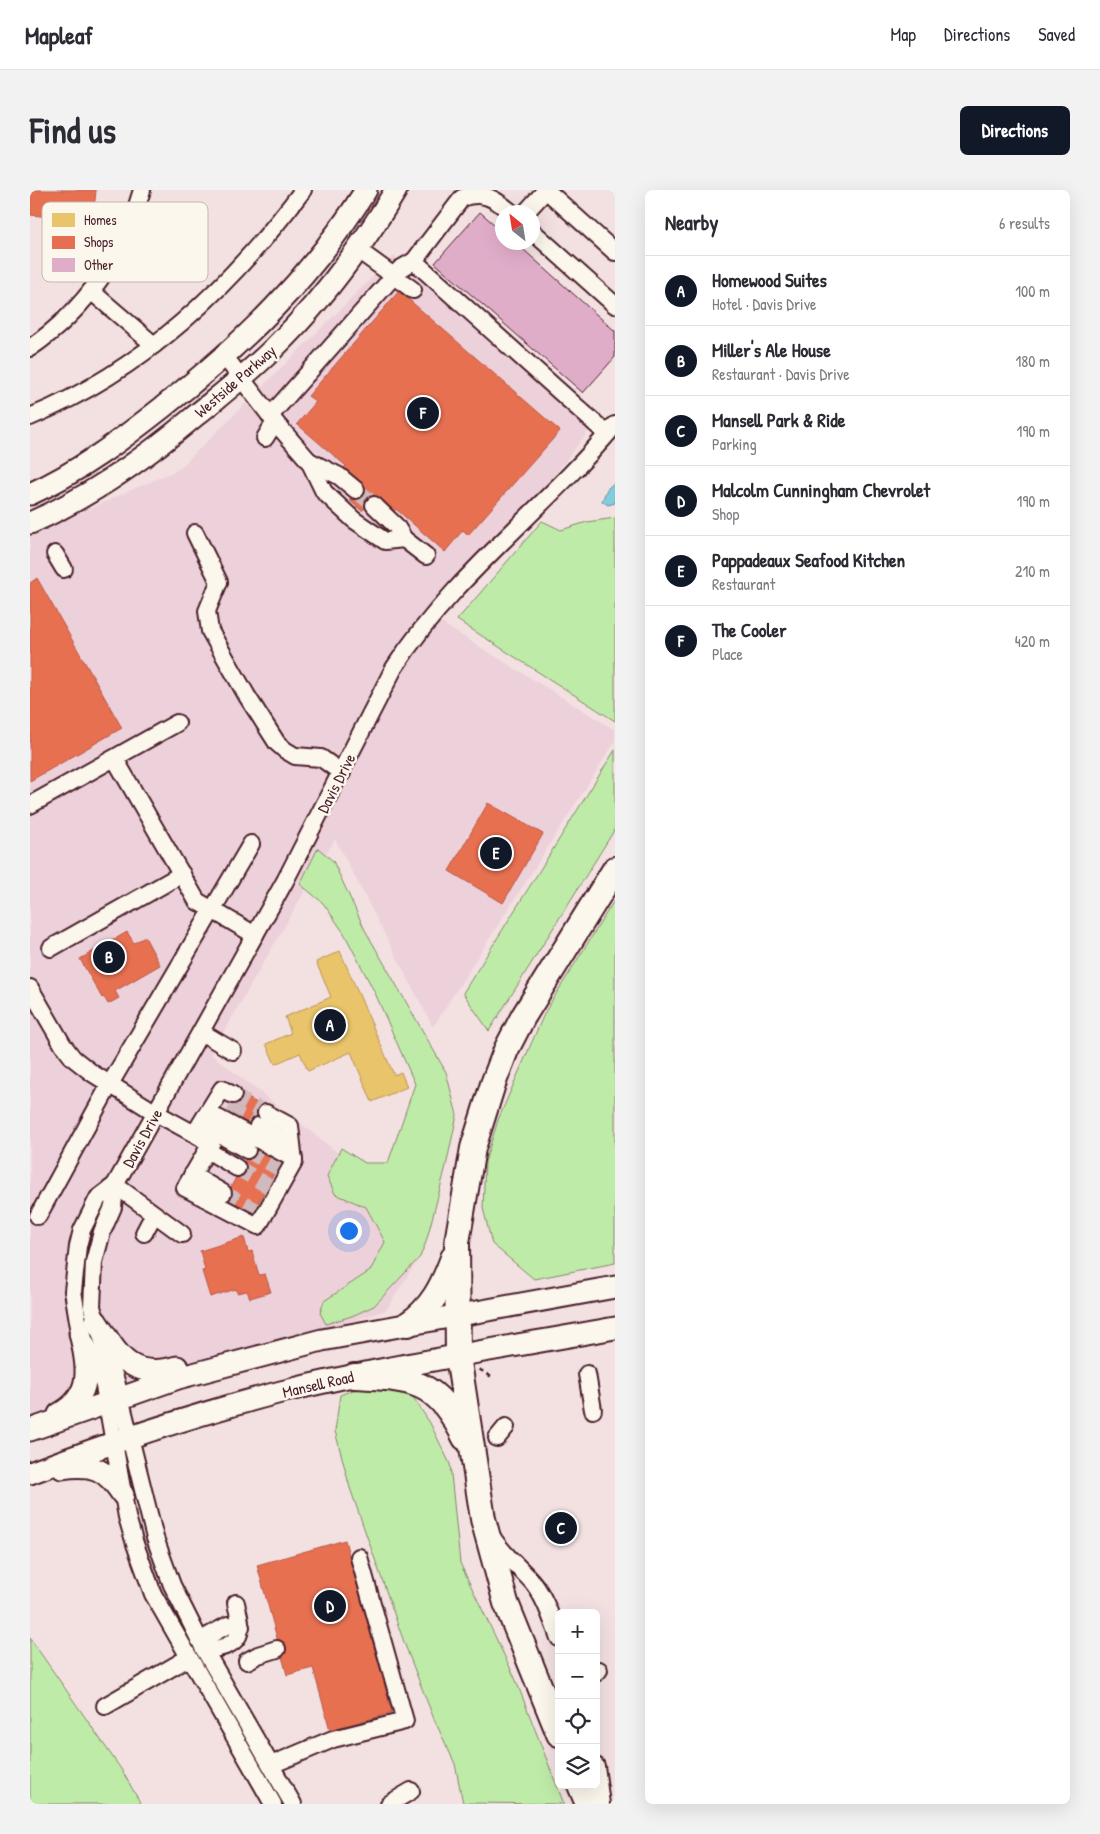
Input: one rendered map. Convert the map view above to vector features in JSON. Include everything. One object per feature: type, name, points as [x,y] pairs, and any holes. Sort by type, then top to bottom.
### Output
[{"type":"highway","points":[[408,1324],[418,1317],[437,1295],[447,1274],[457,1242],[473,1148],[506,1050],[523,1017],[615,869]]},
{"type":"highway","points":[[457,1242],[456,1316],[467,1362],[473,1453],[483,1520],[506,1603],[555,1724]]},
{"type":"highway","points":[[354,1376],[403,1378],[428,1388],[449,1409],[473,1453]]},
{"type":"highway","points":[[582,1789],[588,1804]]},
{"type":"main road","name":"Westside Parkway","points":[[30,494],[66,476],[113,446],[225,357],[257,328],[312,268],[366,190]]},
{"type":"main road","name":"Westside Parkway","points":[[30,523],[99,487],[151,452],[242,378],[302,319],[358,250],[396,190]]},
{"type":"main road","points":[[30,1429],[114,1400],[257,1356],[322,1340],[615,1287]]},
{"type":"main road","points":[[88,1327],[124,1359],[141,1370],[149,1372],[163,1371],[226,1353],[257,1356]]},
{"type":"main road","points":[[30,1429],[70,1408],[79,1397],[83,1389],[86,1368],[88,1327]]},
{"type":"main road","name":"Mansell Road","points":[[30,1473],[121,1440],[234,1405],[354,1376],[467,1362],[615,1328]]},
{"type":"main road","points":[[30,1473],[74,1466],[87,1466],[100,1470],[112,1478],[123,1495]]},
{"type":"street","points":[[138,202],[142,190]]},
{"type":"street","points":[[30,417],[90,388],[154,345],[218,290],[267,237],[303,190]]},
{"type":"street","points":[[265,438],[273,419],[400,269],[414,261],[462,198],[468,193],[477,190],[486,191],[503,205]]},
{"type":"street","points":[[532,205],[546,190],[615,252]]},
{"type":"street","points":[[540,238],[615,305]]},
{"type":"street","points":[[358,250],[412,290]]},
{"type":"street","points":[[414,261],[611,429]]},
{"type":"street","points":[[30,348],[67,318],[92,291],[98,282]]},
{"type":"street","points":[[92,291],[154,345]]},
{"type":"street","points":[[225,357],[273,419],[309,460],[324,492],[354,520],[385,541],[404,539]]},
{"type":"street","name":"Davis Drive","points":[[121,1440],[114,1400],[96,1360],[88,1327],[73,1291],[75,1261],[82,1230],[98,1198],[115,1185],[156,1113],[342,773],[394,668],[414,637],[485,556],[611,429]]},
{"type":"street","points":[[309,460],[339,476],[356,490]]},
{"type":"street","points":[[374,506],[396,526],[404,539],[426,556]]},
{"type":"street","points":[[194,533],[219,582],[207,611],[210,631],[252,703],[277,743],[285,750],[295,756],[321,758],[342,773]]},
{"type":"street","points":[[55,554],[64,569]]},
{"type":"street","points":[[30,805],[177,723]]},
{"type":"street","points":[[115,759],[197,901],[255,935]]},
{"type":"street","points":[[38,1216],[110,1084],[251,844]]},
{"type":"street","points":[[51,948],[182,874]]},
{"type":"street","points":[[30,988],[63,1045],[73,1058],[156,1113],[214,1127],[282,1172]]},
{"type":"street","points":[[201,1032],[233,1051]]},
{"type":"street","points":[[191,1177],[258,1226],[261,1212],[282,1172],[262,1120]]},
{"type":"street","points":[[214,1127],[243,1158]]},
{"type":"street","points":[[191,1177],[214,1127]]},
{"type":"street","points":[[191,1177],[224,1191]]},
{"type":"street","points":[[115,1185],[182,1234]]},
{"type":"street","name":"Davis Drive","points":[[88,1327],[94,1262],[102,1232],[113,1207],[115,1185]]},
{"type":"street","points":[[144,1233],[154,1214]]},
{"type":"street","points":[[75,1261],[94,1262]]},
{"type":"street","points":[[587,1374],[593,1410]]},
{"type":"street","points":[[121,1440],[123,1495],[143,1569],[164,1615],[273,1804]]},
{"type":"street","points":[[121,1440],[163,1562],[204,1649],[293,1804]]},
{"type":"street","points":[[483,1520],[502,1551],[534,1585],[543,1598],[555,1628]]},
{"type":"street","points":[[271,1765],[334,1739],[405,1721],[359,1557]]},
{"type":"street","points":[[204,1649],[208,1636],[228,1625],[240,1627],[236,1603]]},
{"type":"street","points":[[248,1661],[258,1655],[277,1649]]},
{"type":"street","points":[[104,1706],[188,1658]]},
{"type":"street","points":[[599,1789],[601,1804]]},
{"type":"street","points":[[389,1804],[411,1791]]},
{"type":"path","points":[[467,1362],[493,1378]]},
{"type":"shaded area","points":[[394,256],[591,428],[440,622],[615,730],[615,742],[433,1027],[335,839],[211,1054],[364,1173],[416,1263],[386,1310],[30,1429],[30,535],[179,469]]},
{"type":"green space","points":[[615,518],[615,721],[457,620],[542,521],[561,530],[587,522]]},
{"type":"green space","points":[[615,750],[615,829],[489,1031],[463,993]]},
{"type":"green space","points":[[318,848],[333,861],[365,930],[446,1072],[457,1115],[446,1166],[426,1242],[420,1257],[374,1306],[352,1316],[326,1324],[320,1313],[324,1301],[370,1271],[385,1242],[366,1207],[335,1194],[327,1176],[341,1148],[365,1163],[388,1163],[415,1084],[375,993],[344,933],[323,903],[300,884]]},
{"type":"green space","points":[[615,899],[615,1263],[534,1279],[492,1244],[483,1208],[485,1162],[498,1120],[545,1012]]},
{"type":"green space","points":[[394,1386],[411,1394],[430,1423],[450,1464],[460,1563],[515,1678],[555,1781],[555,1789],[558,1789],[564,1804],[463,1803],[455,1764],[434,1719],[405,1645],[350,1488],[335,1431],[340,1395],[353,1390]]},
{"type":"green space","points":[[30,1638],[121,1769],[141,1804],[30,1804]]},
{"type":"water","points":[[615,482],[615,503],[608,505],[602,501],[607,489]]},
{"type":"building: Homes","points":[[340,951],[394,1075],[401,1072],[407,1087],[372,1102],[351,1052],[308,1071],[300,1053],[275,1064],[266,1044],[291,1033],[285,1017],[331,997],[316,962]]},
{"type":"building: Shops","points":[[31,190],[96,190],[95,202],[42,202],[42,216],[30,215]]},
{"type":"building: Shops","points":[[399,291],[560,431],[468,535],[463,530],[445,552],[396,509],[391,515],[341,472],[346,466],[297,424],[316,402],[308,396]]},
{"type":"building: Shops","points":[[359,488],[372,499],[362,511],[349,500]]},
{"type":"building: Shops","points":[[37,578],[122,728],[30,781],[30,583]]},
{"type":"building: Shops","points":[[488,803],[543,834],[503,903],[449,871]]},
{"type":"building: Shops","points":[[127,932],[134,943],[145,937],[160,965],[115,991],[119,998],[108,1004],[104,997],[102,998],[80,959]]},
{"type":"building: Shops","points":[[239,1093],[266,1108],[253,1132],[225,1116]]},
{"type":"building: Shops","points":[[252,1147],[280,1162],[252,1215],[224,1200]]},
{"type":"building: Shops","points":[[244,1237],[248,1252],[252,1251],[259,1275],[265,1274],[271,1292],[250,1298],[247,1291],[237,1293],[236,1289],[210,1297],[202,1271],[205,1270],[200,1251]]},
{"type":"building: Shops","points":[[345,1540],[392,1713],[330,1730],[313,1668],[287,1675],[257,1565]]},
{"type":"building: Other","points":[[480,212],[495,225],[495,250],[524,250],[615,331],[615,357],[583,393],[435,263]]},
{"type":"tunnel","points":[[356,490],[374,505]]},
{"type":"tunnel","points":[[233,1095],[266,1113]]},
{"type":"tunnel","points":[[227,1110],[258,1126]]},
{"type":"tunnel","points":[[247,1150],[279,1168]]},
{"type":"tunnel","points":[[237,1168],[269,1186]]},
{"type":"tunnel","points":[[223,1193],[256,1211]]},
{"type":"place","name":"The Cooler","points":[[423,413]]},
{"type":"place","name":"Pappadeaux Seafood Kitchen","points":[[496,853]]},
{"type":"place","name":"Miller's Ale House","points":[[109,957]]},
{"type":"place","name":"Homewood Suites","points":[[330,1025]]},
{"type":"place","name":"Mansell Park & Ride","points":[[561,1528]]},
{"type":"place","name":"Malcolm Cunningham Chevrolet","points":[[330,1606]]}]
